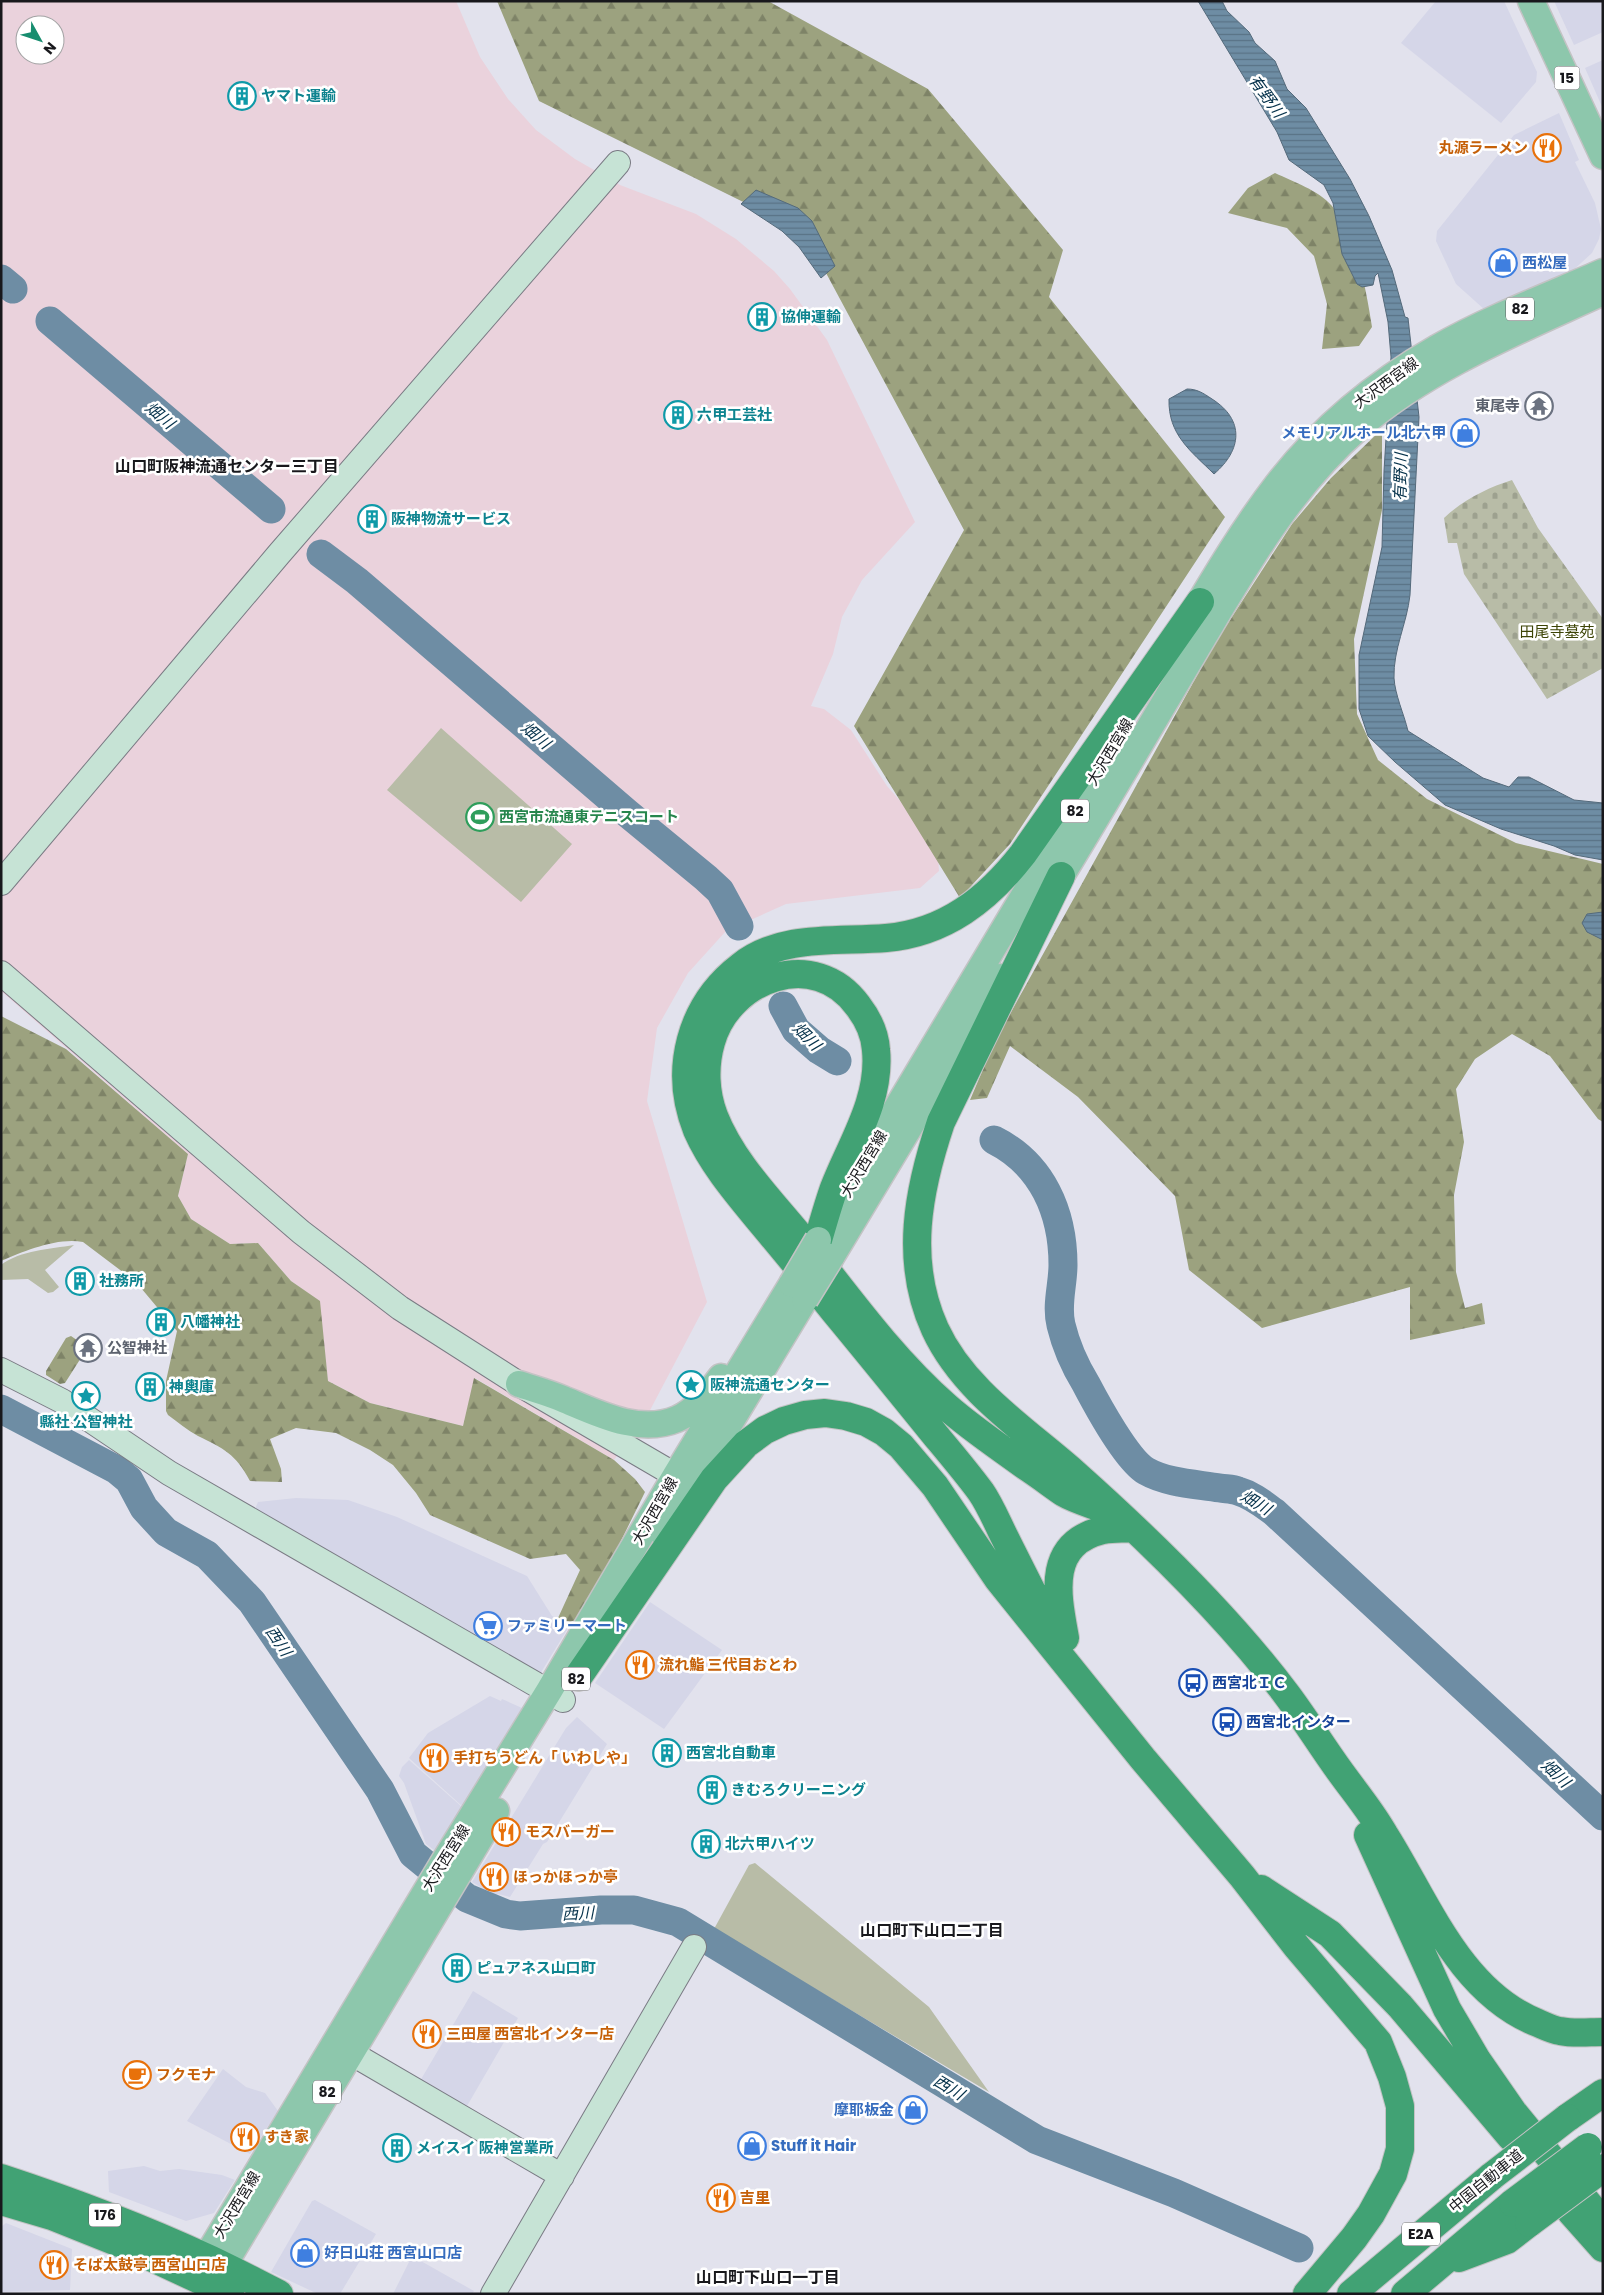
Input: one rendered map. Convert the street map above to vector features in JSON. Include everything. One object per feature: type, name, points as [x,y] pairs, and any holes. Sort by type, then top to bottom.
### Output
[{"type":"highway","points":[[1070,1666],[982,1494],[721,1171],[697,1128],[687,1087],[688,1043],[694,1024],[714,991],[743,964],[761,954],[781,946],[828,940],[887,938],[932,928],[954,918],[978,902],[1008,873],[1023,854],[1200,602]]},
{"type":"highway","points":[[1023,854],[1037,824],[1043,800]]},
{"type":"highway","points":[[1061,876],[941,1122],[927,1162],[918,1210],[916,1233],[921,1281],[926,1305],[936,1331],[968,1379],[994,1406],[1073,1473],[1125,1521],[1218,1614],[1286,1693],[1337,1768],[1374,1816],[1435,1922],[1469,1972],[1513,2012],[1529,2020],[1559,2031],[1603,2032]]},
{"type":"highway","points":[[824,1248],[835,1187],[857,1139],[868,1108],[876,1068],[876,1048],[872,1030],[864,1013],[842,988],[828,980],[811,975],[778,976],[759,983],[730,1005],[720,1022],[710,1048],[706,1076],[708,1097],[722,1132],[736,1154],[867,1321],[908,1368],[945,1405],[978,1432],[1066,1494],[1125,1521]]},
{"type":"highway","points":[[578,1677],[714,1480],[730,1460],[765,1430],[784,1421],[805,1415],[825,1413],[846,1416],[866,1422],[884,1432],[901,1446],[935,1486],[998,1579],[1143,1758],[1242,1876],[1297,1947],[1378,2042],[1392,2077],[1400,2106],[1400,2149],[1393,2174],[1371,2214],[1354,2238],[1307,2294]]},
{"type":"highway","points":[[1070,1666],[1057,1591],[1061,1565],[1075,1543],[1125,1521]]},
{"type":"highway","points":[[1337,1768],[1447,2009],[1467,2043],[1513,2112],[1603,2222]]},
{"type":"highway","points":[[1242,1876],[1330,1934],[1394,1999],[1603,2248]]},
{"type":"highway","name":"中国自動車道","points":[[1351,2294],[1492,2176],[1567,2118],[1603,2093]]},
{"type":"highway","name":"E2A","points":[[1405,2294],[1439,2266],[1521,2213],[1598,2150]]},
{"type":"highway","name":"176","points":[[1,2178],[72,2202],[211,2269],[230,2294]]},
{"type":"highway","name":"176","points":[[1,2201],[52,2216],[127,2246],[211,2269],[279,2294]]},
{"type":"main road","name":"15","points":[[1531,1],[1603,156]]},
{"type":"main road","name":"大沢西宮線","points":[[211,2269],[824,1248],[1200,602],[1230,553],[1277,485],[1306,451],[1359,414],[1404,393],[1439,359],[1603,272]]},
{"type":"main road","name":"大沢西宮線","points":[[1439,359],[1603,292]]},
{"type":"main road","name":"大沢西宮線","points":[[824,1248],[1061,876],[1266,533],[1359,414]]},
{"type":"main road","points":[[519,1384],[611,1419],[629,1423],[665,1423],[678,1418],[702,1400],[798,1291]]},
{"type":"main road","name":"大沢西宮線","points":[[556,1696],[578,1677],[684,1480]]},
{"type":"main road","name":"大沢西宮線","points":[[211,2269],[351,2054],[437,1891]]},
{"type":"street","points":[[1,883],[284,548],[618,163]]},
{"type":"street","points":[[1,973],[302,1232],[400,1308],[519,1384],[684,1480]]},
{"type":"street","points":[[1,1370],[62,1401],[169,1473],[556,1696]]},
{"type":"street","points":[[494,2294],[694,1947]]},
{"type":"street","points":[[351,2054],[562,2176]]},
{"type":"shaded area","name":"阪神流通センター","points":[[1,1],[456,1],[480,57],[508,99],[536,130],[575,159],[620,185],[696,214],[736,239],[774,271],[790,289],[827,340],[915,522],[862,580],[842,617],[833,654],[811,706],[824,709],[851,730],[887,786],[901,802],[936,830],[939,871],[920,888],[786,904],[726,931],[688,973],[657,1028],[647,1101],[707,1302],[648,1414],[614,1460],[475,1378],[463,1426],[370,1403],[328,1381],[319,1301],[291,1281],[258,1243],[230,1244],[191,1219],[178,1196],[188,1154],[1,991]]},
{"type":"shaded area","points":[[1436,1],[1504,1],[1537,72],[1536,82],[1501,123],[1401,43]]},
{"type":"shaded area","points":[[1554,1],[1603,1],[1603,32],[1574,45]]},
{"type":"shaded area","points":[[1603,60],[1603,109],[1585,68]]},
{"type":"shaded area","points":[[1559,113],[1579,160],[1575,162],[1595,203],[1601,229],[1599,239],[1592,253],[1570,273],[1485,310],[1456,284],[1436,241],[1437,231],[1514,135]]},
{"type":"shaded area","points":[[296,1498],[348,1500],[397,1517],[527,1576],[552,1616],[570,1625],[540,1674],[255,1509],[258,1502]]},
{"type":"shaded area","points":[[650,1602],[722,1650],[664,1729],[595,1683]]},
{"type":"shaded area","points":[[490,1696],[522,1708],[462,1806],[409,1758],[428,1733]]},
{"type":"shaded area","points":[[577,1717],[607,1744],[547,1842],[543,1844],[510,1897],[498,1894],[496,1896],[472,1882],[566,1728]]},
{"type":"shaded area","points":[[409,1760],[462,1807],[434,1850],[426,1844],[404,1783],[399,1776],[402,1767]]},
{"type":"shaded area","points":[[473,1991],[518,2018],[467,2106],[420,2081]]},
{"type":"shaded area","points":[[223,2069],[246,2087],[265,2093],[278,2111],[250,2154],[187,2121]]},
{"type":"shaded area","points":[[144,2166],[160,2171],[179,2169],[222,2175],[235,2180],[214,2213],[186,2221],[109,2192],[108,2171]]},
{"type":"shaded area","points":[[315,2200],[376,2234],[340,2294],[318,2294],[271,2272],[312,2201]]},
{"type":"shaded area","points":[[6,2223],[72,2249],[70,2290],[1,2292],[1,2227]]},
{"type":"shaded area","points":[[412,2256],[474,2291],[472,2294],[393,2294]]},
{"type":"green space","points":[[497,1],[768,1],[928,89],[1063,250],[1049,297],[1225,517],[1010,844],[960,898],[854,726],[964,530],[804,232],[539,101]]},
{"type":"green space","points":[[1275,173],[1320,195],[1332,206],[1348,233],[1359,264],[1372,327],[1359,346],[1322,349],[1327,304],[1314,256],[1287,228],[1228,213],[1248,188]]},
{"type":"green space","points":[[1382,429],[1382,510],[1354,639],[1357,714],[1378,760],[1427,799],[1516,843],[1603,864],[1603,1122],[1598,1119],[1550,1056],[1512,1034],[1475,1059],[1456,1089],[1464,1142],[1454,1195],[1456,1272],[1465,1308],[1482,1303],[1485,1324],[1410,1340],[1410,1287],[1262,1328],[1189,1270],[1175,1196],[1078,1097],[1010,1046],[987,1098],[970,1100],[995,1041],[1215,643],[1292,524],[1331,478]]},
{"type":"green space","name":"田尾寺墓苑","points":[[1512,480],[1538,528],[1603,619],[1603,668],[1547,699],[1464,574],[1457,543],[1448,543],[1444,518],[1476,495]]},
{"type":"green space","name":"西宮市流通東テニスコート","points":[[441,728],[572,844],[521,902],[387,790]]},
{"type":"green space","points":[[1,1016],[66,1049],[188,1154],[178,1196],[191,1219],[230,1244],[258,1243],[291,1281],[320,1301],[328,1381],[370,1403],[463,1426],[474,1378],[614,1460],[635,1479],[645,1492],[583,1618],[570,1622],[558,1618],[580,1570],[566,1554],[530,1559],[430,1515],[416,1493],[393,1465],[370,1450],[336,1433],[296,1428],[270,1439],[281,1469],[282,1482],[250,1481],[239,1464],[228,1453],[194,1434],[168,1415],[166,1411],[166,1381],[177,1331],[136,1282],[83,1242],[63,1241],[52,1243],[30,1249],[1,1261]]},
{"type":"green space","points":[[74,1245],[45,1270],[59,1287],[53,1292],[48,1293],[28,1279],[1,1280],[1,1265],[17,1256]]},
{"type":"green space","points":[[71,1336],[84,1345],[86,1350],[65,1383],[60,1384],[46,1375],[46,1371],[66,1338]]},
{"type":"green space","points":[[755,1863],[929,2007],[989,2092],[714,1929],[749,1865]]},
{"type":"water","name":"有野川","points":[[1198,1],[1222,1],[1227,11],[1249,32],[1255,43],[1275,61],[1287,89],[1306,108],[1350,179],[1369,216],[1392,270],[1405,317],[1408,318],[1419,417],[1410,595],[1396,657],[1394,678],[1408,731],[1483,778],[1509,787],[1518,777],[1529,777],[1574,800],[1603,803],[1603,860],[1575,855],[1554,846],[1501,829],[1445,805],[1368,736],[1359,709],[1359,655],[1382,547],[1384,471],[1391,357],[1388,322],[1378,273],[1375,276],[1373,285],[1362,287],[1357,284],[1342,254],[1333,203],[1324,185],[1289,160],[1277,132]]},
{"type":"water","points":[[756,190],[798,208],[812,221],[835,266],[821,278],[799,247],[782,231],[741,204]]},
{"type":"water","points":[[1187,389],[1200,392],[1223,407],[1235,426],[1236,435],[1230,455],[1214,474],[1189,450],[1172,423],[1169,399]]},
{"type":"water","points":[[1603,912],[1603,940],[1587,932],[1582,923],[1587,914]]},
{"type":"waterway","name":"畑川","points":[[1,279],[13,289]]},
{"type":"waterway","name":"畑川","points":[[50,321],[271,509]]},
{"type":"waterway","name":"畑川","points":[[321,554],[357,581],[627,813],[706,878],[720,891],[739,926]]},
{"type":"waterway","name":"畑川","points":[[783,1006],[796,1030],[819,1050],[837,1061]]},
{"type":"waterway","name":"畑川","points":[[994,1140],[1011,1150],[1025,1162],[1037,1176],[1054,1208],[1062,1245],[1063,1272],[1059,1310],[1065,1341],[1078,1370],[1105,1418],[1138,1465],[1146,1471],[1163,1478],[1243,1493],[1274,1512],[1603,1816]]},
{"type":"waterway","name":"西川","points":[[1,1409],[117,1470],[129,1480],[144,1508],[166,1532],[207,1555],[252,1602],[380,1790],[413,1854],[467,1898],[506,1914],[520,1916],[601,1910],[634,1910],[678,1922],[1037,2140],[1174,2193],[1299,2248]]},
{"type":"place","name":"ヤマト運輸","points":[[242,96]]},
{"type":"place","name":"丸源ラーメン","points":[[1547,148]]},
{"type":"place","name":"西松屋","points":[[1503,263]]},
{"type":"place","name":"協伸運輸","points":[[762,317]]},
{"type":"place","name":"東尾寺","points":[[1539,406]]},
{"type":"place","name":"六甲工芸社","points":[[678,415]]},
{"type":"place","name":"メモリアルホール北六甲","points":[[1465,433]]},
{"type":"place","name":"阪神物流サービス","points":[[372,519]]},
{"type":"place","name":"西宮市流通東テニスコート","points":[[480,817]]},
{"type":"place","name":"社務所","points":[[80,1281]]},
{"type":"place","name":"八幡神社","points":[[161,1322]]},
{"type":"place","name":"公智神社","points":[[88,1348]]},
{"type":"place","name":"阪神流通センター","points":[[691,1385]]},
{"type":"place","name":"神輿庫","points":[[150,1387]]},
{"type":"place","name":"縣社 公智神社","points":[[86,1396]]},
{"type":"place","name":"ファミリーマート","points":[[488,1626]]},
{"type":"place","name":"流れ鮨 三代目おとわ","points":[[640,1665]]},
{"type":"place","name":"西宮北ＩＣ","points":[[1193,1683]]},
{"type":"place","name":"西宮北インター","points":[[1227,1722]]},
{"type":"place","name":"西宮北自動車","points":[[667,1753]]},
{"type":"place","name":"手打ちうどん「 いわしや」","points":[[434,1758]]},
{"type":"place","name":"きむろクリーニング","points":[[712,1790]]},
{"type":"place","name":"モスバーガー","points":[[506,1832]]},
{"type":"place","name":"北六甲ハイツ","points":[[706,1844]]},
{"type":"place","name":"ほっかほっか亭","points":[[494,1877]]},
{"type":"place","name":"ピュアネス山口町","points":[[457,1968]]},
{"type":"place","name":"三田屋 西宮北インター店","points":[[427,2034]]},
{"type":"place","name":"フクモナ","points":[[137,2075]]},
{"type":"place","name":"摩耶板金","points":[[913,2110]]},
{"type":"place","name":"すき家","points":[[245,2137]]},
{"type":"place","name":"Stuff it Hair","points":[[752,2146]]},
{"type":"place","name":"メイスイ 阪神営業所","points":[[397,2148]]},
{"type":"place","name":"吉里","points":[[721,2198]]},
{"type":"place","name":"好日山荘 西宮山口店","points":[[305,2253]]},
{"type":"place","name":"そば太鼓亭 西宮山口店","points":[[54,2265]]},
{"type":"district","name":"山口町阪神流通センター三丁目","points":[[227,466]]},
{"type":"district","name":"山口町下山口二丁目","points":[[932,1930]]},
{"type":"district","name":"山口町下山口一丁目","points":[[768,2277]]}]
